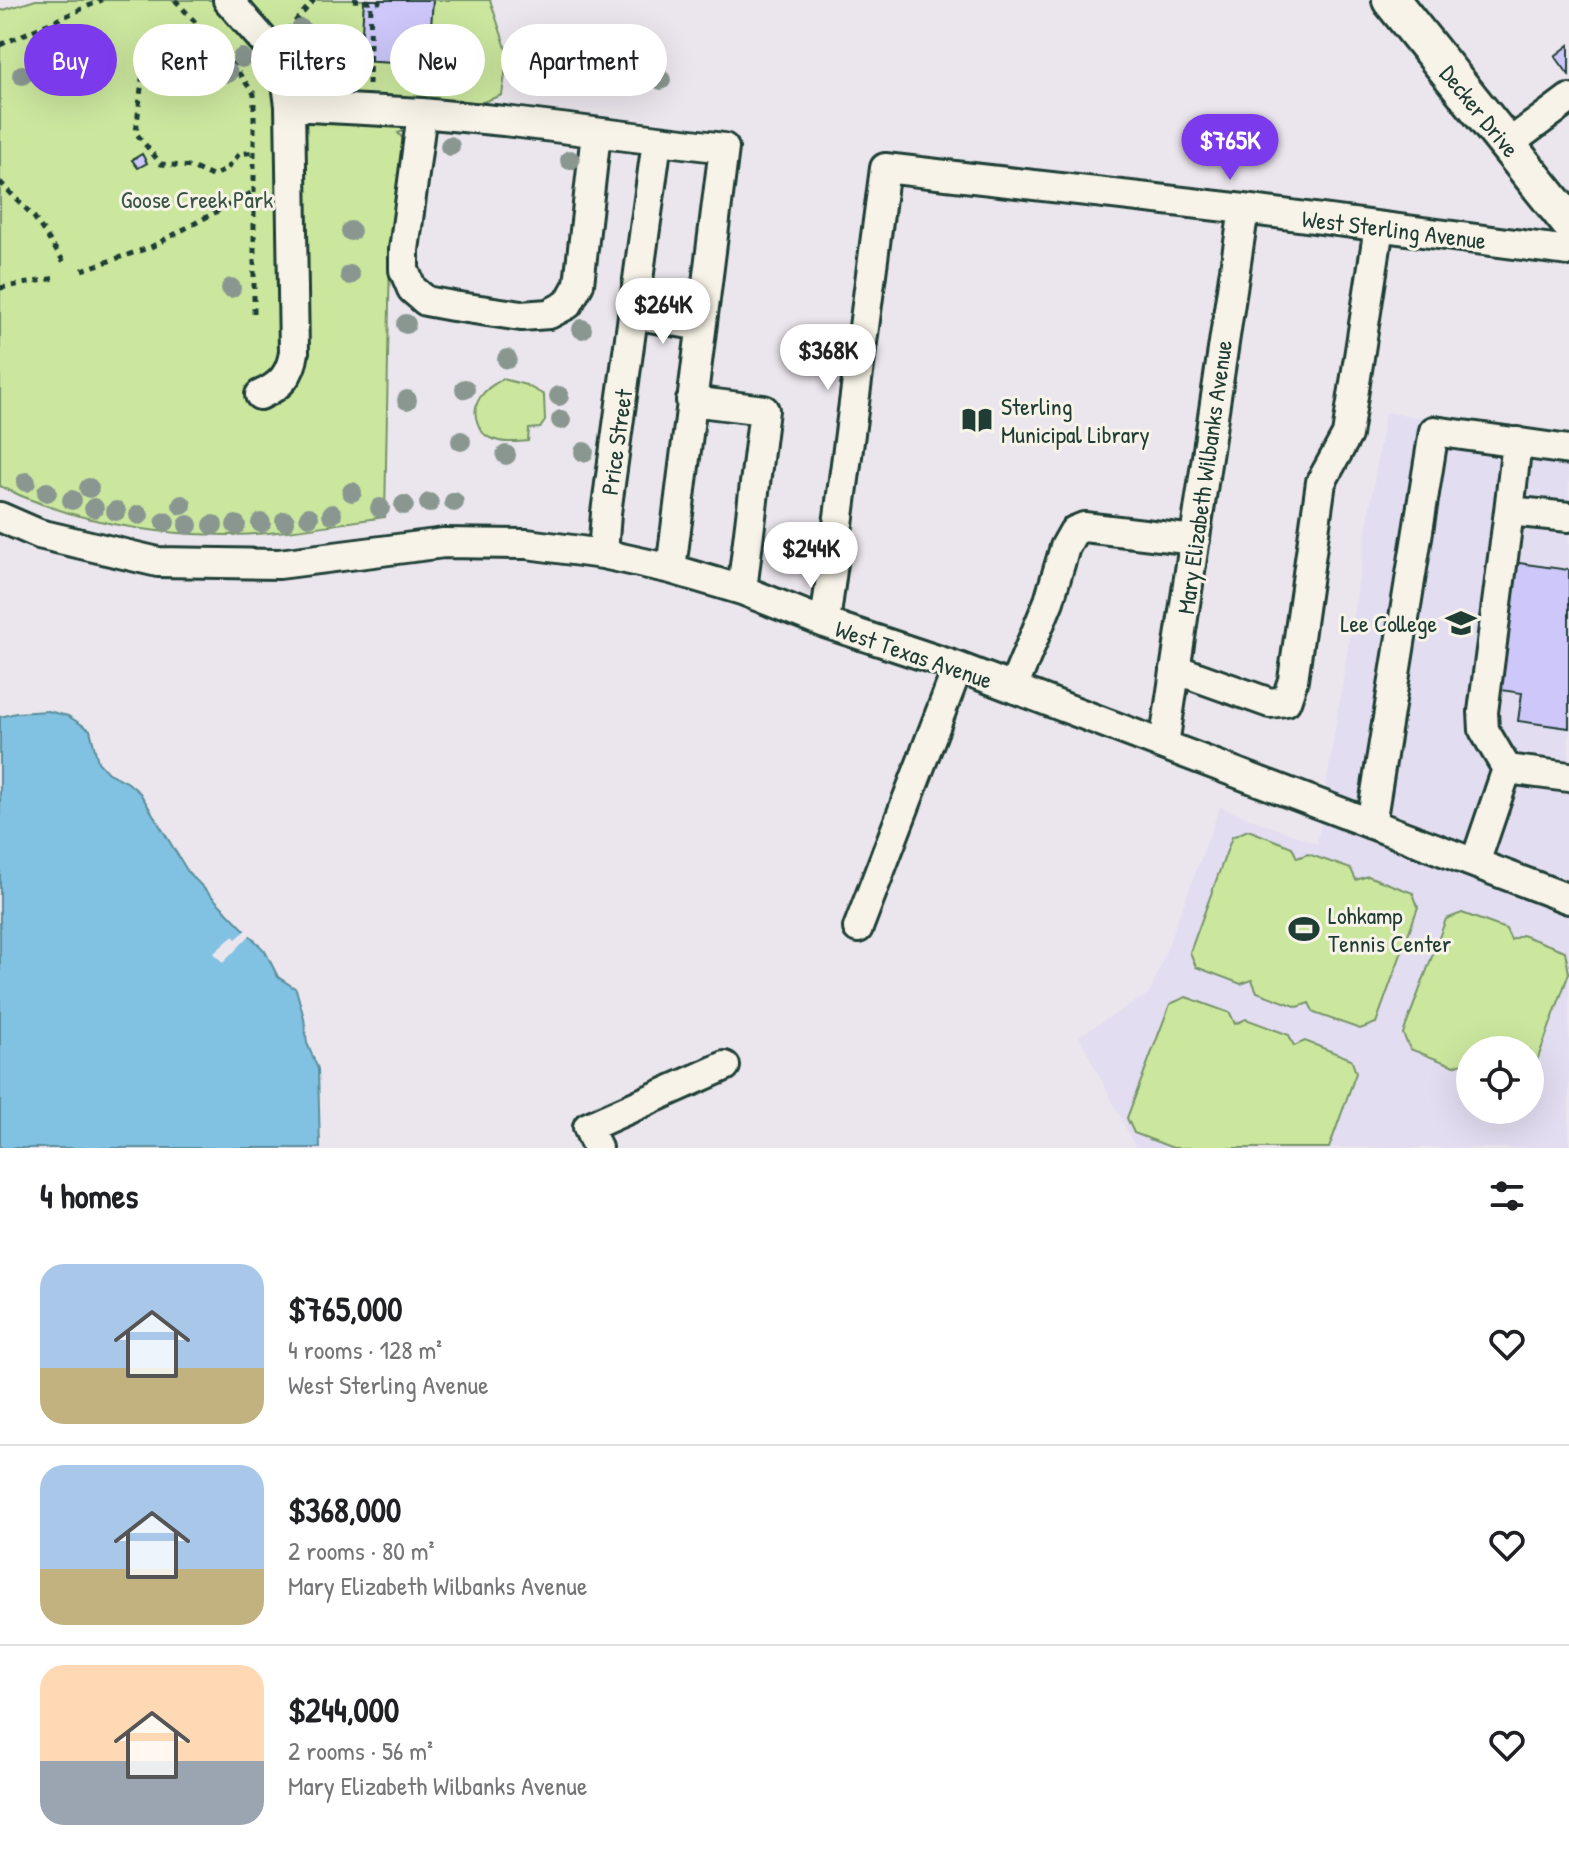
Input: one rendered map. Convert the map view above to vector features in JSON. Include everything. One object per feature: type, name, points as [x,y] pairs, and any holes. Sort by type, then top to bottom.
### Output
[{"type":"main road","name":"Decker Drive","points":[[1391,0],[1507,145],[1562,201]]},
{"type":"street","points":[[243,6],[286,76],[290,106],[294,352],[292,368],[284,380],[260,395]]},
{"type":"street","points":[[1507,145],[1569,99]]},
{"type":"street","points":[[290,106],[422,113],[724,148],[671,569]]},
{"type":"street","points":[[422,113],[404,250],[404,270],[412,289],[426,301],[521,316],[549,314],[568,304],[579,284],[596,133]]},
{"type":"street","name":"Price Street","points":[[603,554],[657,141]]},
{"type":"street","name":"West Sterling Avenue","points":[[825,623],[885,168],[1244,209],[1569,251]]},
{"type":"street","name":"Mary Elizabeth Wilbanks Avenue","points":[[1164,745],[1244,209]]},
{"type":"street","points":[[1175,669],[1270,703],[1286,701],[1293,680],[1321,482],[1347,435],[1379,227]]},
{"type":"street","points":[[633,314],[701,326]]},
{"type":"street","points":[[691,401],[764,410],[742,590]]},
{"type":"street","points":[[1371,824],[1434,431],[1569,450]]},
{"type":"street","points":[[1475,863],[1507,769],[1484,730],[1483,712],[1517,442]]},
{"type":"street","points":[[1509,511],[1569,517]]},
{"type":"street","name":"West Texas Avenue","points":[[0,517],[39,534],[158,562],[279,564],[444,543],[527,544],[603,554],[671,569],[742,590],[825,623],[958,667],[1569,899]]},
{"type":"street","points":[[1013,688],[1049,601],[1065,547],[1074,531],[1084,527],[1195,540]]},
{"type":"street","points":[[858,928],[958,667]]},
{"type":"street","points":[[1507,769],[1569,777]]},
{"type":"street","points":[[597,1148],[588,1127],[725,1066]]},
{"type":"path","points":[[0,45],[102,0]]},
{"type":"path","points":[[175,0],[197,24]]},
{"type":"path","points":[[293,24],[314,0]]},
{"type":"path","points":[[353,0],[379,0]]},
{"type":"path","points":[[370,24],[371,2]]},
{"type":"path","points":[[235,68],[254,94],[254,318]]},
{"type":"path","points":[[140,96],[136,133],[161,164],[192,167],[212,176],[226,170],[239,154],[254,152]]},
{"type":"path","points":[[0,182],[34,217],[64,262]]},
{"type":"path","points":[[82,270],[151,247],[253,192]]},
{"type":"path","points":[[0,288],[56,278]]},
{"type":"shaded area","name":"Lee College","points":[[1385,412],[1569,439],[1569,1148],[1136,1148],[1079,1036],[1150,993],[1220,807],[1317,844]]},
{"type":"green space","name":"Goose Creek Park","points":[[36,0],[490,0],[501,33],[501,95],[398,133],[405,141],[390,252],[385,517],[251,534],[173,533],[84,517],[55,509],[0,486],[0,11]]},
{"type":"green space","points":[[503,379],[526,385],[544,395],[545,421],[540,428],[529,429],[528,441],[495,440],[482,432],[479,426],[476,409],[480,397]]},
{"type":"green space","name":"Lohkamp Tennis Center","points":[[1248,830],[1292,847],[1297,858],[1308,854],[1351,869],[1356,880],[1368,876],[1413,893],[1418,907],[1376,1023],[1360,1029],[1314,1013],[1309,1003],[1298,1007],[1257,992],[1252,980],[1241,984],[1196,967],[1190,952],[1232,837]]},
{"type":"green space","name":"Lohkamp Tennis Center","points":[[1462,913],[1506,929],[1511,940],[1522,935],[1565,951],[1569,973],[1544,1042],[1544,1036],[1456,1036],[1454,1066],[1410,1049],[1403,1034],[1446,919]]},
{"type":"green space","points":[[1186,997],[1230,1013],[1235,1024],[1246,1019],[1289,1035],[1294,1046],[1305,1041],[1351,1059],[1356,1073],[1329,1148],[1173,1148],[1134,1133],[1127,1118],[1170,1004]]},
{"type":"water","points":[[48,711],[68,716],[90,730],[98,762],[108,773],[127,782],[140,793],[188,872],[265,951],[278,977],[296,989],[307,1043],[318,1069],[320,1148],[0,1148],[0,717]]},
{"type":"pier","points":[[249,928],[253,932],[223,963],[214,953],[233,936],[236,939]]},
{"type":"building","points":[[364,0],[433,0],[431,24],[390,24],[390,63],[374,62],[374,24],[362,24]]},
{"type":"building","points":[[1569,45],[1569,75],[1555,56]]},
{"type":"building","points":[[142,154],[147,163],[138,168],[132,160]]},
{"type":"building","points":[[1512,562],[1569,570],[1569,728],[1518,721],[1522,693],[1494,689]]},
{"type":"place","name":"Sterling Municipal Library","points":[[977,420]]},
{"type":"place","name":"Lee College","points":[[1461,623]]},
{"type":"place","name":"Lohkamp Tennis Center","points":[[1304,929]]}]
